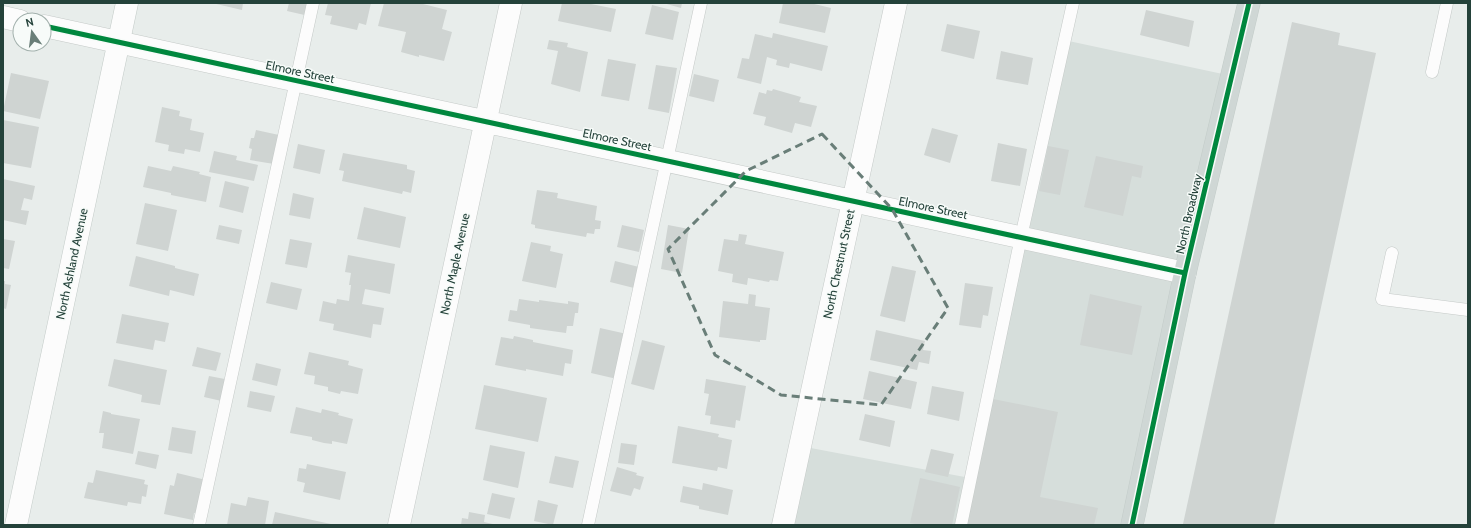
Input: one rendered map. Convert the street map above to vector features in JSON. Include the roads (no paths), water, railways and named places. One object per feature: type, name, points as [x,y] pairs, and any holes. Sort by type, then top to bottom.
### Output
[{"type":"main road","name":"North Broadway","points":[[1132,525],[1185,273],[1249,3]]},
{"type":"street","name":"North Ashland Avenue","points":[[16,525],[127,3]]},
{"type":"street","name":"North Maple Avenue","points":[[399,525],[510,3]]},
{"type":"street","name":"North Chestnut Street","points":[[783,525],[896,3]]},
{"type":"street","name":"Elmore Street","points":[[52,28],[1185,273]]},
{"type":"lane","points":[[199,525],[313,3]]},
{"type":"lane","points":[[588,525],[701,3]]},
{"type":"lane","points":[[961,525],[1020,237],[1072,3]]},
{"type":"lane","points":[[1432,72],[1447,3]]},
{"type":"lane","points":[[1392,253],[1382,299],[1468,310]]}]
